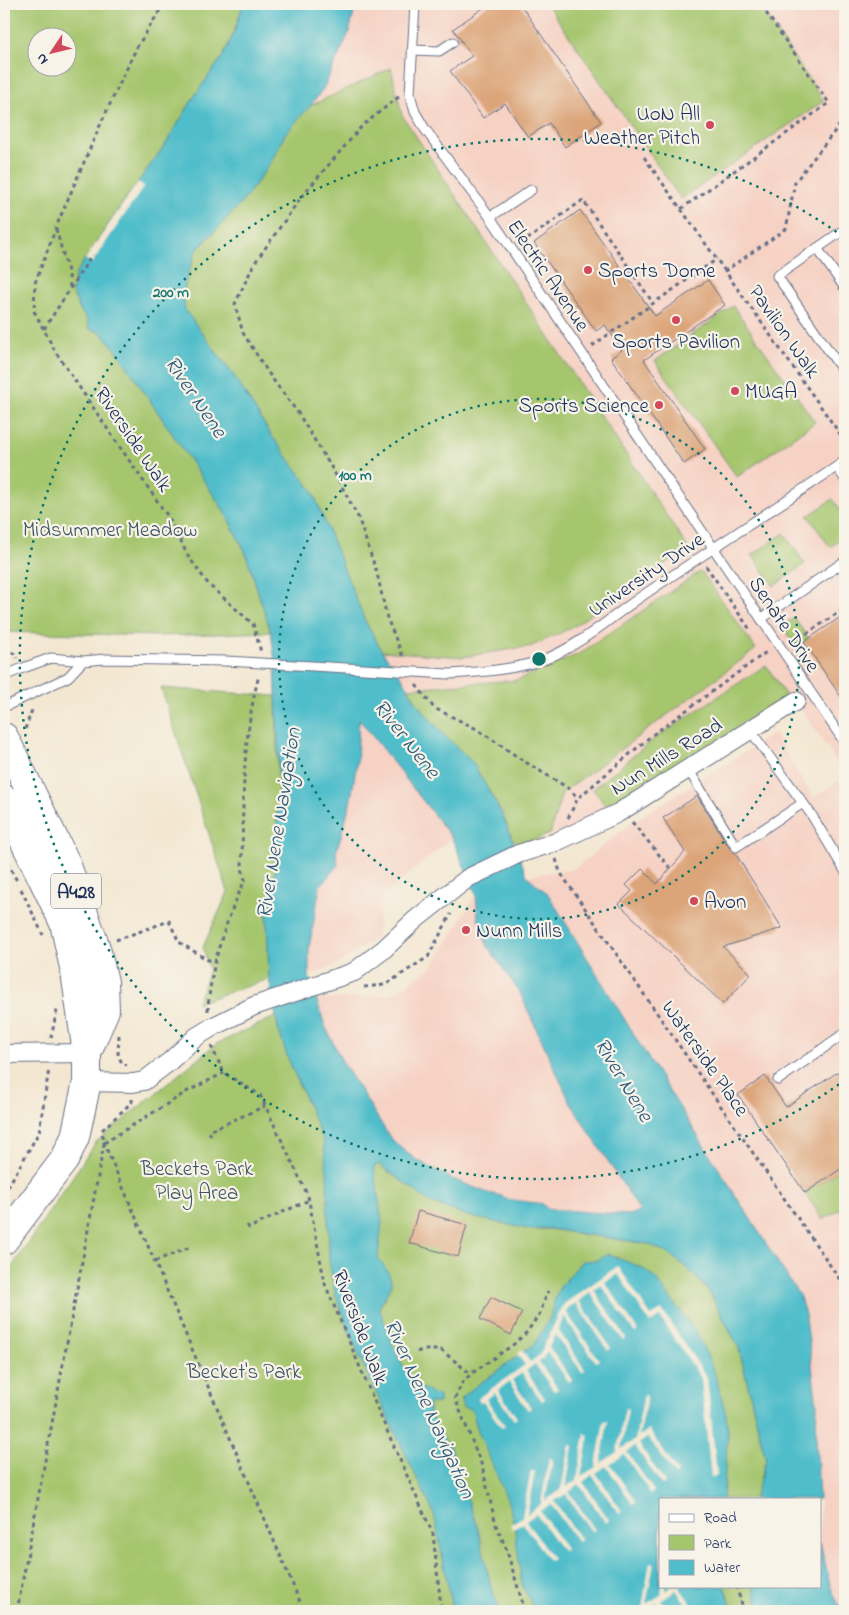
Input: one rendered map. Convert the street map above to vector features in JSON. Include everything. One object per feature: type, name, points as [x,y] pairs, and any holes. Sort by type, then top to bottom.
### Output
[{"type":"main road","name":"A428","points":[[4,737],[66,863],[96,948],[104,982],[105,1010],[87,1053]]},
{"type":"main road","name":"A428","points":[[4,1240],[65,1159],[75,1137],[87,1082],[87,1053],[75,972],[64,923],[7,811]]},
{"type":"street","name":"Nun Mills Road","points":[[87,1082],[133,1083],[144,1081],[169,1062],[196,1037],[254,1006],[355,980],[415,920],[468,878],[518,854],[556,842],[618,812],[803,696]]},
{"type":"street","points":[[7,811],[37,804]]},
{"type":"street","points":[[4,1054],[87,1053]]},
{"type":"lane","name":"Electric Avenue","points":[[415,4],[410,94],[415,112],[425,129],[490,217],[714,550]]},
{"type":"lane","points":[[412,50],[439,51],[453,42]]},
{"type":"lane","points":[[490,217],[530,190]]},
{"type":"lane","points":[[845,229],[777,276],[845,374]]},
{"type":"lane","points":[[817,248],[845,288]]},
{"type":"lane","name":"University Drive","points":[[83,661],[105,658],[226,661],[449,674],[515,668],[544,659],[576,642],[845,461]]},
{"type":"lane","points":[[837,467],[845,479]]},
{"type":"lane","name":"Senate Drive","points":[[714,550],[777,643],[803,696],[845,743]]},
{"type":"lane","points":[[761,619],[845,561]]},
{"type":"lane","points":[[4,676],[51,658],[83,661]]},
{"type":"lane","points":[[4,707],[68,677],[83,661]]},
{"type":"lane","points":[[750,730],[803,803],[845,871]]},
{"type":"lane","points":[[688,769],[736,847],[803,803]]},
{"type":"lane","points":[[778,1080],[845,1033]]},
{"type":"path","name":"Riverside Walk","points":[[164,4],[137,47],[101,123],[56,229],[35,283],[34,311],[56,351],[97,414],[169,518],[188,556],[209,585],[253,624],[263,658]]},
{"type":"path","points":[[681,209],[829,103],[760,4]]},
{"type":"path","points":[[406,661],[386,618],[377,573],[358,517],[333,470],[303,421],[271,377],[243,333],[235,304],[254,264],[302,196],[362,126],[396,98],[410,94]]},
{"type":"path","name":"Pavilion Walk","points":[[845,118],[795,182],[786,229],[725,271],[845,441]]},
{"type":"path","points":[[644,157],[725,271]]},
{"type":"path","points":[[512,250],[583,200],[654,303]]},
{"type":"path","points":[[56,229],[69,275],[70,288]]},
{"type":"path","points":[[44,329],[92,255]]},
{"type":"path","points":[[580,353],[716,259]]},
{"type":"path","points":[[701,558],[755,636]]},
{"type":"path","points":[[790,645],[845,608]]},
{"type":"path","points":[[413,678],[417,687],[434,708],[478,730],[568,788],[578,798],[650,736],[777,643]]},
{"type":"path","points":[[4,649],[15,654]]},
{"type":"path","points":[[207,1010],[216,960],[229,914],[245,880],[242,869],[244,765],[253,698],[259,674]]},
{"type":"path","points":[[630,819],[670,868]]},
{"type":"path","name":"Waterside Place","points":[[556,842],[556,856],[560,872],[845,1287]]},
{"type":"path","points":[[4,855],[47,944]]},
{"type":"path","points":[[355,980],[385,984],[428,957],[452,914]]},
{"type":"path","points":[[108,942],[169,920],[179,942],[208,960],[216,960]]},
{"type":"path","points":[[51,1039],[58,1006]]},
{"type":"path","points":[[17,1611],[104,1143],[188,1091],[224,1073],[210,1043]]},
{"type":"path","points":[[4,1194],[39,1132],[50,1064]]},
{"type":"path","name":"Riverside Walk","points":[[224,1073],[260,1094],[309,1200],[325,1284],[433,1534],[442,1611]]},
{"type":"path","points":[[132,1102],[102,1130],[104,1143],[304,1611]]},
{"type":"path","points":[[211,1136],[209,1131],[265,1106]]},
{"type":"path","points":[[247,1226],[250,1228],[309,1200]]},
{"type":"path","points":[[155,1261],[191,1247]]},
{"type":"path","points":[[525,1611],[506,1548],[496,1525],[482,1466],[454,1398],[462,1383],[471,1374],[514,1344],[527,1332],[540,1313],[548,1292]]},
{"type":"path","points":[[417,1352],[422,1350],[441,1350],[471,1374]]},
{"type":"path","points":[[737,1588],[744,1611]]},
{"type":"shaded area","points":[[356,4],[845,4],[845,775],[793,696],[576,827],[521,845],[512,839],[382,651],[324,518],[187,276],[349,33]]},
{"type":"shaded area","points":[[358,719],[452,838],[382,896],[376,938],[338,964],[309,976],[309,948],[320,886],[337,865],[336,853],[350,804],[357,762]]},
{"type":"shaded area","points":[[774,733],[813,798],[845,777],[845,1611],[841,1611],[830,1585],[822,1555],[822,1498],[819,1498],[816,1434],[817,1406],[806,1318],[757,1231],[548,894],[527,876],[574,869],[633,822]]},
{"type":"shaded area","points":[[476,894],[478,919],[487,945],[520,993],[570,1102],[641,1211],[630,1215],[547,1209],[543,1204],[505,1199],[502,1196],[488,1193],[452,1179],[415,1159],[389,1136],[342,1061],[325,1026],[316,1000],[391,995],[432,967]]},
{"type":"green space","name":"Midsummer Meadow","points":[[4,4],[243,4],[234,33],[223,56],[196,94],[165,145],[120,207],[76,273],[72,291],[80,310],[87,320],[89,329],[101,332],[116,350],[223,509],[245,551],[271,632],[160,636],[4,632]]},
{"type":"green space","name":"UoN All Weather Pitch","points":[[547,4],[757,4],[824,101],[681,199]]},
{"type":"green space","points":[[391,68],[402,115],[688,548],[571,628],[532,646],[463,657],[382,651],[365,621],[312,490],[271,435],[234,376],[185,311],[183,294],[196,251],[219,227],[271,162],[285,134],[310,106]]},
{"type":"green space","name":"MUGA","points":[[733,306],[815,422],[737,477],[655,361]]},
{"type":"green space","points":[[833,499],[845,517],[845,537],[830,547],[808,516]]},
{"type":"green space","points":[[784,533],[805,564],[774,586],[752,555]]},
{"type":"green space","points":[[701,571],[756,649],[562,793],[550,834],[521,845],[512,839],[502,814],[444,735],[418,705],[408,688],[517,680],[579,654]]},
{"type":"green space","points":[[794,618],[809,639],[796,648],[782,626]]},
{"type":"green space","points":[[766,665],[788,699],[607,808],[593,789],[655,738]]},
{"type":"green space","points":[[161,688],[276,696],[278,779],[275,871],[267,915],[269,979],[197,1003],[209,969],[203,947],[228,892]]},
{"type":"green space","name":"Becket's Park","points":[[277,1016],[278,1028],[299,1086],[314,1116],[401,1181],[533,1230],[549,1229],[648,1244],[668,1253],[687,1268],[709,1291],[739,1348],[766,1460],[754,1498],[659,1498],[659,1588],[754,1588],[761,1611],[4,1611],[4,1279],[96,1142],[216,1044]]},
{"type":"green space","points":[[845,1166],[845,1216],[840,1209],[823,1220],[805,1193]]},
{"type":"water","name":"River Nene","points":[[243,4],[356,4],[349,33],[323,89],[285,134],[271,162],[245,199],[196,251],[183,294],[185,310],[234,376],[271,435],[312,490],[365,621],[382,651],[401,676],[418,705],[444,735],[473,763],[502,814],[527,876],[548,894],[642,1048],[800,1297],[806,1318],[817,1406],[816,1434],[819,1498],[754,1498],[766,1460],[739,1348],[709,1291],[687,1268],[668,1253],[648,1244],[544,1228],[533,1230],[471,1217],[431,1203],[379,1164],[374,1167],[382,1222],[378,1258],[391,1280],[391,1286],[379,1308],[394,1348],[409,1376],[418,1387],[431,1394],[439,1395],[439,1403],[429,1403],[429,1413],[450,1448],[479,1532],[491,1587],[500,1611],[453,1611],[434,1514],[362,1363],[335,1294],[329,1260],[327,1172],[323,1140],[287,1056],[278,1028],[269,979],[267,915],[275,871],[279,777],[275,662],[271,632],[245,551],[223,509],[116,350],[101,332],[89,329],[87,320],[80,310],[72,291],[76,273],[120,207],[165,145],[196,94],[223,56],[234,33]],"holes":[[[359,719],[452,838],[476,894],[478,919],[487,945],[520,993],[570,1102],[640,1211],[630,1215],[547,1209],[543,1204],[505,1199],[502,1196],[488,1193],[452,1179],[415,1159],[389,1136],[342,1061],[325,1026],[309,976],[309,948],[320,886],[338,865],[336,853],[350,804],[357,762]]]},
{"type":"water","points":[[608,1254],[642,1268],[655,1278],[696,1332],[714,1371],[726,1414],[728,1431],[723,1498],[659,1498],[659,1588],[725,1588],[734,1611],[535,1611],[522,1585],[514,1523],[507,1499],[477,1428],[472,1409],[463,1407],[461,1400],[464,1395],[534,1344],[550,1318],[560,1287],[582,1261],[598,1260]]},
{"type":"water","points":[[822,1551],[830,1585],[841,1611],[760,1611],[754,1588],[822,1588]]},
{"type":"pier","points":[[138,182],[144,186],[92,263],[85,259]]},
{"type":"pier","points":[[618,1266],[651,1316],[662,1310],[707,1378],[717,1476],[711,1477],[701,1378],[660,1317],[650,1323],[618,1274],[605,1282],[638,1331],[635,1333],[601,1285],[594,1290],[626,1338],[623,1340],[590,1292],[579,1301],[611,1348],[608,1350],[576,1303],[568,1308],[566,1312],[599,1360],[596,1362],[564,1316],[558,1330],[585,1370],[582,1372],[555,1334],[549,1347],[572,1380],[569,1382],[547,1351],[539,1362],[558,1389],[554,1391],[535,1364],[526,1371],[545,1399],[542,1401],[522,1373],[512,1380],[531,1408],[528,1410],[509,1382],[498,1390],[517,1418],[514,1420],[495,1393],[486,1399],[505,1426],[502,1428],[483,1401],[480,1402],[478,1398],[525,1365],[517,1354],[522,1350],[530,1362],[539,1356],[564,1304]]},
{"type":"pier","points":[[644,1395],[647,1396],[639,1436],[649,1430],[678,1473],[675,1475],[648,1437],[639,1444],[665,1483],[662,1485],[635,1446],[627,1452],[654,1491],[651,1494],[624,1454],[610,1464],[636,1502],[633,1504],[606,1466],[596,1473],[622,1511],[619,1514],[592,1475],[583,1482],[609,1520],[606,1523],[579,1484],[569,1492],[595,1530],[592,1532],[566,1494],[554,1501],[581,1540],[578,1542],[551,1504],[540,1511],[566,1549],[563,1552],[536,1514],[526,1521],[553,1559],[549,1561],[523,1523],[512,1530],[511,1524],[522,1517],[531,1471],[535,1471],[527,1514],[541,1504],[549,1458],[553,1459],[545,1501],[561,1490],[570,1445],[573,1446],[566,1487],[577,1480],[585,1434],[589,1435],[581,1476],[596,1467],[604,1421],[608,1421],[601,1463],[617,1452],[625,1408],[628,1409],[621,1449],[635,1440]]},
{"type":"pier","points":[[650,1562],[654,1563],[646,1604],[661,1595],[662,1588],[666,1588],[666,1591],[670,1588],[680,1588],[694,1608],[691,1610],[676,1590],[661,1601],[668,1611],[663,1611],[657,1603],[645,1611],[636,1611],[642,1608]]},
{"type":"building","points":[[489,4],[520,4],[601,122],[565,147],[549,123],[528,137],[505,103],[483,118],[450,71],[472,56],[453,29]]},
{"type":"building","points":[[580,210],[655,316],[708,280],[725,305],[644,360],[705,449],[684,464],[611,358],[622,350],[605,325],[596,331],[534,243]]},
{"type":"building","points":[[845,614],[845,703],[804,642]]},
{"type":"building","name":"Avon","points":[[697,796],[782,928],[723,947],[751,974],[723,1004],[619,904],[632,891],[626,885],[642,869],[657,884],[685,852],[663,818]]},
{"type":"building","points":[[845,1067],[845,1166],[805,1193],[738,1095],[765,1076],[786,1107]]},
{"type":"building","points":[[418,1211],[467,1225],[458,1257],[409,1243]]},
{"type":"building","points":[[491,1297],[522,1312],[511,1335],[480,1319]]},
{"type":"place","name":"UoN All Weather Pitch","points":[[710,125]]},
{"type":"place","name":"Sports Dome","points":[[588,270]]},
{"type":"place","name":"Sports Pavilion","points":[[676,320]]},
{"type":"place","name":"MUGA","points":[[735,391]]},
{"type":"place","name":"Sports Science","points":[[659,405]]},
{"type":"place","name":"Avon","points":[[694,901]]},
{"type":"place","name":"Nunn Mills","points":[[466,930]]},
{"type":"water label","name":"River Nene Navigation","points":[[277,823]]},
{"type":"water label","name":"River Nene Navigation","points":[[431,1408]]},
{"type":"park label","name":"Beckets Park Play Area","points":[[197,1180]]}]
